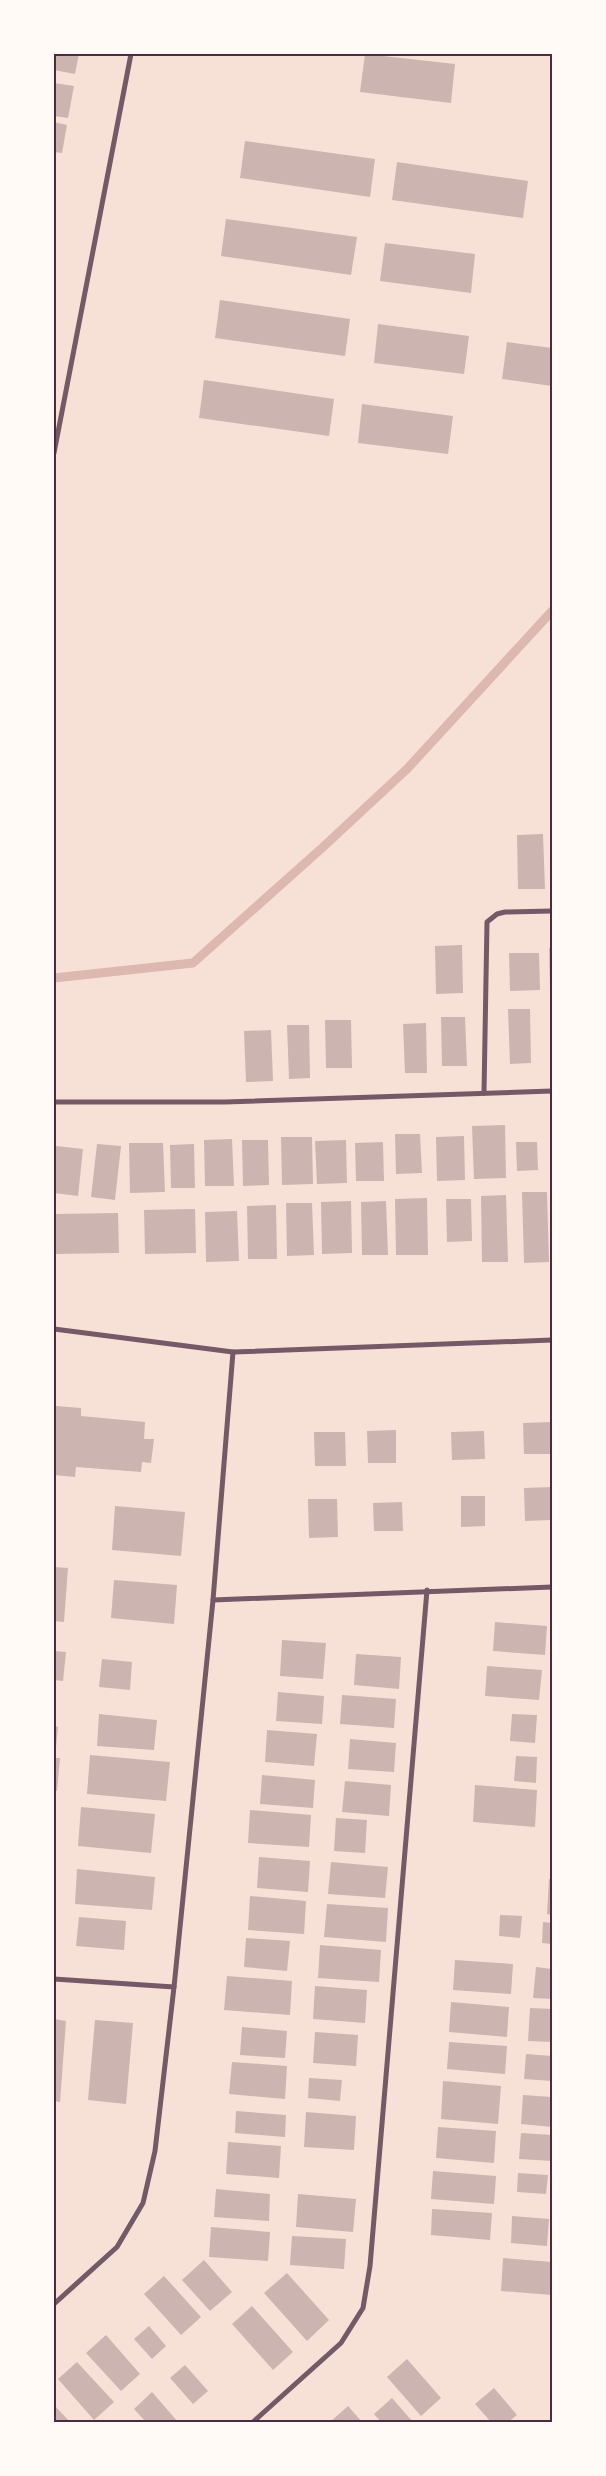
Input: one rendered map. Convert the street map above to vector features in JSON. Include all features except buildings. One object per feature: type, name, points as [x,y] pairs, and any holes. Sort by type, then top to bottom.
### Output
[{"type":"street","points":[[54,449],[131,54]]},
{"type":"street","points":[[484,1093],[487,922],[498,914],[505,912],[552,910]]},
{"type":"street","points":[[54,1102],[225,1102],[552,1091]]},
{"type":"street","points":[[54,1329],[233,1352],[552,1340]]},
{"type":"street","points":[[54,2304],[117,2247],[143,2203],[155,2151],[214,1600],[233,1352]]},
{"type":"street","points":[[214,1600],[427,1590],[552,1587]]},
{"type":"street","points":[[253,2422],[341,2343],[363,2308],[370,2266],[427,1590]]},
{"type":"street","points":[[54,1979],[174,1987]]},
{"type":"waterway","points":[[54,978],[193,963],[407,769],[552,611]]}]
